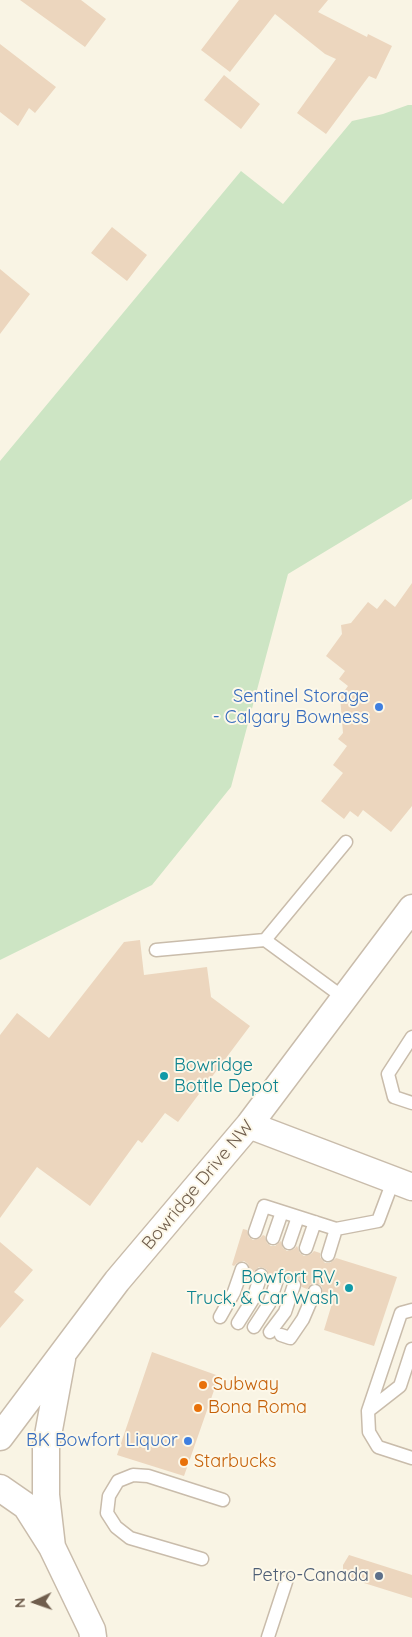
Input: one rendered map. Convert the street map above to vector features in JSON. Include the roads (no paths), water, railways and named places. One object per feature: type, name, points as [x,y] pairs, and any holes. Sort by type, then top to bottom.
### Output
[{"type":"street","name":"Bowridge Drive NW","points":[[0,1437],[117,1281],[248,1125],[412,908]]},
{"type":"street","points":[[248,1125],[403,1184]]},
{"type":"street","points":[[52,1547],[46,1495],[46,1446],[63,1354]]},
{"type":"street","points":[[0,1488],[26,1506],[52,1547],[98,1635]]},
{"type":"lane","points":[[265,940],[346,842]]},
{"type":"lane","points":[[156,950],[265,940],[344,998]]},
{"type":"lane","points":[[412,1037],[388,1074],[394,1097],[412,1103]]},
{"type":"lane","points":[[255,1232],[264,1206],[336,1229],[378,1220],[403,1184]]},
{"type":"lane","points":[[273,1238],[282,1212]]},
{"type":"lane","points":[[289,1243],[298,1217]]},
{"type":"lane","points":[[306,1248],[315,1222]]},
{"type":"lane","points":[[328,1255],[336,1229]]},
{"type":"lane","points":[[220,1317],[234,1292],[242,1269]]},
{"type":"lane","points":[[238,1323],[253,1299],[261,1275]]},
{"type":"lane","points":[[254,1327],[269,1304],[277,1280]]},
{"type":"lane","points":[[294,1285],[285,1312],[275,1333],[290,1338],[303,1319],[315,1291]]},
{"type":"lane","points":[[412,1310],[401,1313],[368,1411],[369,1432],[378,1447],[412,1458]]},
{"type":"lane","points":[[368,1411],[400,1386],[412,1349]]},
{"type":"lane","points":[[202,1559],[130,1538],[116,1527],[108,1513],[109,1496],[118,1481],[133,1475],[148,1476],[222,1500]]},
{"type":"lane","points":[[268,1637],[286,1582]]},
{"type":"place","name":"Sentinel Storage - Calgary Bowness","points":[[379,707]]},
{"type":"place","name":"Bowridge Bottle Depot","points":[[164,1076]]},
{"type":"place","name":"Bowfort RV, Truck, & Car Wash","points":[[349,1288]]},
{"type":"place","name":"Subway","points":[[203,1385]]},
{"type":"place","name":"Bona Roma","points":[[198,1408]]},
{"type":"place","name":"BK Bowfort Liquor","points":[[188,1441]]},
{"type":"place","name":"Starbucks","points":[[184,1462]]},
{"type":"place","name":"Petro-Canada","points":[[379,1576]]}]
